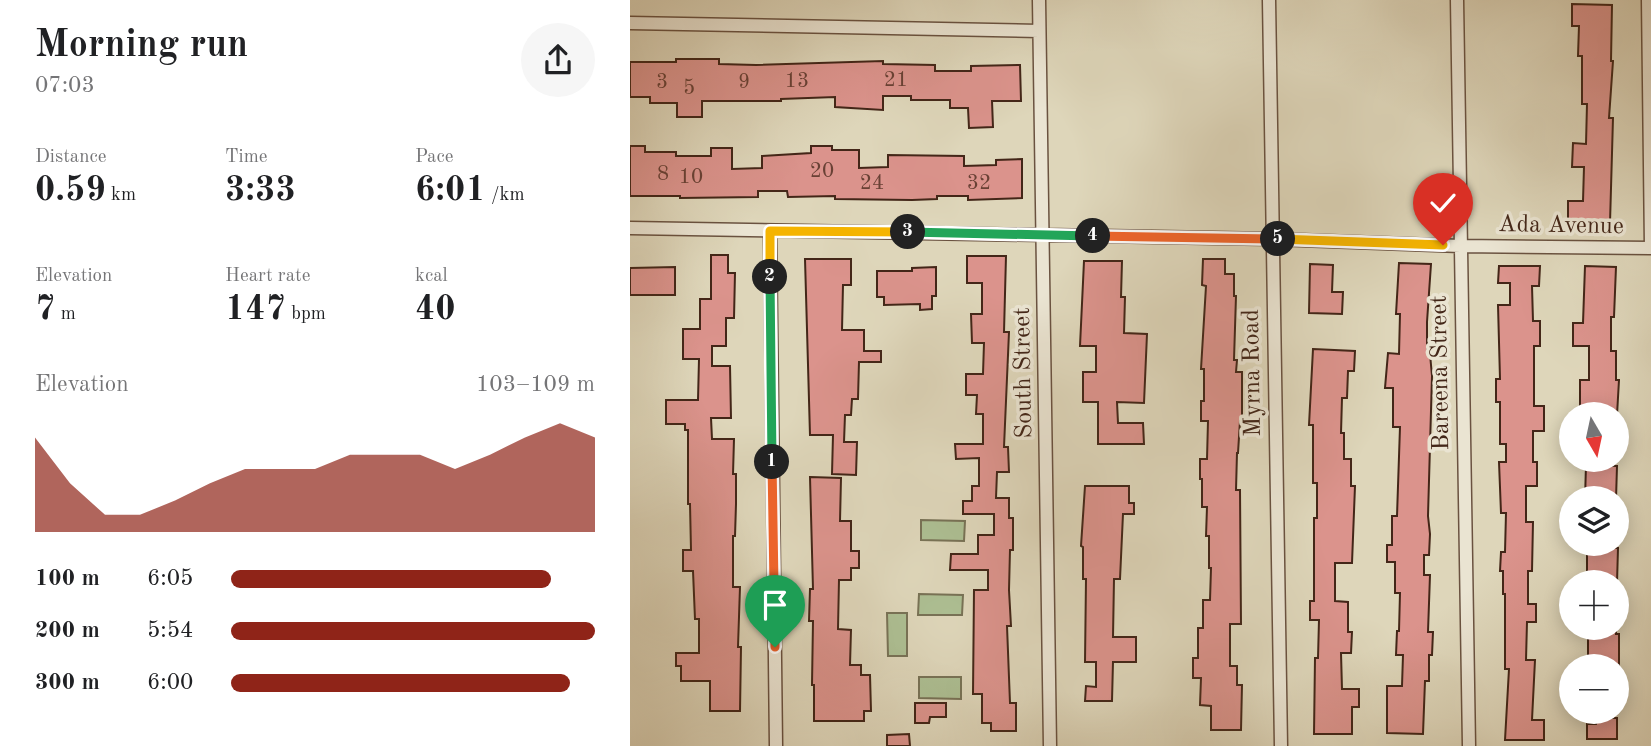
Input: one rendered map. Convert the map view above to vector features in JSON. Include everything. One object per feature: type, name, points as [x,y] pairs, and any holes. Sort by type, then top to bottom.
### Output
[{"type":"street","name":"South Street","points":[[1039,0],[1050,746]]},
{"type":"street","name":"Myrna Road","points":[[1269,0],[1281,746]]},
{"type":"street","name":"Bareena Street","points":[[1457,0],[1469,746]]},
{"type":"street","points":[[1648,0],[1651,248]]},
{"type":"street","points":[[630,23],[1039,31]]},
{"type":"street","name":"Ada Avenue","points":[[630,228],[1651,248]]},
{"type":"street","points":[[770,231],[776,746]]},
{"type":"green space","points":[[921,520],[965,521],[964,541],[921,540]]},
{"type":"green space","points":[[919,594],[963,595],[962,615],[918,615]]},
{"type":"green space","points":[[887,613],[907,613],[907,656],[888,656]]},
{"type":"green space","points":[[919,677],[961,677],[961,699],[919,698]]},
{"type":"building","points":[[1572,4],[1612,5],[1610,223],[1568,222],[1568,201],[1583,201],[1584,167],[1572,167],[1573,143],[1586,144],[1587,104],[1582,104],[1582,56],[1578,56],[1579,26],[1572,26]]},
{"type":"building","points":[[676,59],[719,59],[719,64],[756,65],[883,61],[883,64],[935,65],[935,71],[971,71],[971,66],[1020,65],[1021,101],[992,101],[993,127],[969,128],[968,108],[950,108],[950,100],[911,100],[911,96],[883,96],[883,110],[835,107],[835,97],[781,101],[702,101],[702,117],[677,117],[677,103],[650,103],[650,97],[630,97],[630,62],[676,62]]},
{"type":"building","points":[[630,146],[645,146],[645,152],[676,152],[676,156],[711,156],[711,148],[732,148],[732,169],[762,168],[762,156],[811,153],[811,146],[832,146],[832,150],[859,150],[859,168],[888,167],[888,155],[964,156],[964,166],[996,165],[996,160],[1022,159],[1022,198],[968,200],[968,196],[937,196],[937,199],[912,200],[835,199],[835,196],[788,197],[787,191],[758,191],[758,197],[630,196]]},
{"type":"building","points":[[711,255],[728,255],[728,273],[735,273],[734,318],[726,318],[726,346],[712,346],[712,366],[730,366],[731,418],[711,418],[712,439],[734,439],[736,504],[733,587],[740,587],[740,711],[710,711],[710,681],[681,681],[681,666],[676,666],[676,653],[699,653],[699,619],[695,619],[693,571],[683,571],[683,550],[691,550],[688,430],[685,430],[685,424],[666,424],[666,400],[698,400],[699,359],[683,359],[683,329],[700,329],[700,299],[711,299]]},
{"type":"building","points":[[967,256],[1006,256],[1004,332],[1009,332],[1004,447],[1008,447],[1009,472],[997,472],[996,498],[1009,498],[1009,518],[1013,518],[1009,590],[1011,626],[1007,626],[1010,703],[1016,703],[1016,731],[991,731],[991,723],[982,723],[982,694],[973,694],[974,590],[988,590],[988,570],[950,570],[951,554],[978,554],[978,535],[994,535],[994,514],[963,514],[963,501],[972,501],[972,486],[979,486],[979,458],[956,459],[955,444],[983,444],[983,414],[976,414],[977,395],[966,395],[966,374],[983,374],[984,343],[972,343],[971,314],[982,314],[982,283],[967,283]]},
{"type":"building","points":[[805,259],[851,259],[851,285],[843,285],[842,330],[864,330],[864,351],[881,351],[881,362],[859,362],[858,399],[852,399],[851,415],[845,415],[844,442],[857,442],[856,475],[832,474],[833,435],[810,435]]},
{"type":"building","points":[[1203,259],[1225,259],[1225,274],[1234,274],[1236,296],[1234,360],[1237,360],[1236,372],[1242,372],[1242,421],[1237,453],[1236,490],[1240,490],[1241,624],[1230,624],[1230,666],[1237,666],[1237,685],[1242,685],[1241,730],[1211,730],[1211,706],[1200,705],[1201,678],[1193,678],[1193,658],[1198,658],[1198,628],[1203,628],[1203,600],[1210,600],[1211,568],[1209,536],[1206,536],[1207,507],[1202,507],[1200,479],[1200,459],[1207,459],[1208,421],[1201,421],[1201,401],[1204,401],[1204,369],[1201,369],[1206,286],[1202,285]]},
{"type":"building","points":[[1084,261],[1122,261],[1124,333],[1147,334],[1144,403],[1117,402],[1118,423],[1143,423],[1144,444],[1098,444],[1098,402],[1083,402],[1083,372],[1096,372],[1096,346],[1080,346]]},
{"type":"building","points":[[1399,263],[1431,264],[1427,322],[1427,354],[1430,354],[1432,376],[1428,516],[1430,534],[1429,555],[1424,555],[1424,575],[1430,575],[1428,632],[1433,632],[1432,655],[1429,655],[1429,681],[1425,681],[1423,734],[1387,733],[1387,686],[1402,686],[1403,655],[1396,655],[1400,593],[1395,593],[1395,562],[1387,562],[1387,545],[1392,545],[1392,516],[1397,516],[1400,427],[1393,427],[1393,388],[1385,388],[1388,353],[1399,354],[1400,314],[1396,314]]},
{"type":"building","points":[[1310,264],[1333,265],[1332,292],[1343,292],[1342,314],[1309,313]]},
{"type":"building","points":[[1499,266],[1540,266],[1539,286],[1532,286],[1533,321],[1540,321],[1540,346],[1534,346],[1534,406],[1544,406],[1544,431],[1533,431],[1533,462],[1537,462],[1537,486],[1526,486],[1526,522],[1533,522],[1528,604],[1536,604],[1536,622],[1527,622],[1526,660],[1535,660],[1532,720],[1544,720],[1544,740],[1505,740],[1509,669],[1505,669],[1505,594],[1503,571],[1500,571],[1501,552],[1505,552],[1506,513],[1501,513],[1499,462],[1506,462],[1506,444],[1500,444],[1500,402],[1496,402],[1496,379],[1500,379],[1498,305],[1510,305],[1510,283],[1498,283]]},
{"type":"building","points":[[1585,266],[1616,267],[1611,351],[1616,351],[1618,402],[1580,402],[1580,380],[1589,380],[1589,346],[1573,346],[1573,323],[1583,323]]},
{"type":"building","points":[[675,267],[675,295],[630,295],[630,268]]},
{"type":"building","points":[[936,267],[936,296],[932,296],[932,309],[920,310],[920,304],[884,305],[884,297],[877,297],[877,271],[912,271],[912,268]]},
{"type":"building","points":[[1313,349],[1355,351],[1354,371],[1348,371],[1347,398],[1342,398],[1341,433],[1344,433],[1344,459],[1351,459],[1351,486],[1355,486],[1352,563],[1335,563],[1335,601],[1348,602],[1348,632],[1352,632],[1351,653],[1341,653],[1342,689],[1359,689],[1359,707],[1352,707],[1352,734],[1314,734],[1315,658],[1318,658],[1319,620],[1310,620],[1310,601],[1314,601],[1314,518],[1317,518],[1317,483],[1313,483],[1313,425],[1309,425]]},
{"type":"building","points":[[1586,472],[1617,472],[1616,486],[1585,486]]},
{"type":"building","points":[[810,477],[841,478],[840,521],[851,521],[851,551],[859,551],[859,568],[851,568],[851,580],[839,580],[838,629],[851,630],[850,665],[861,665],[861,675],[870,675],[871,711],[864,711],[864,721],[814,721],[813,621],[809,621],[810,589],[813,589]]},
{"type":"building","points":[[1085,486],[1129,486],[1129,503],[1134,503],[1134,514],[1123,514],[1120,579],[1114,579],[1113,637],[1136,637],[1136,662],[1113,662],[1112,701],[1085,701],[1086,686],[1096,687],[1096,662],[1085,662],[1086,579],[1083,579],[1081,546]]},
{"type":"building","points":[[1587,556],[1618,556],[1617,570],[1587,570]]},
{"type":"building","points":[[1588,640],[1619,640],[1619,654],[1588,654]]},
{"type":"building","points":[[915,703],[946,703],[946,717],[930,717],[929,723],[915,723]]},
{"type":"building","points":[[1587,724],[1617,724],[1617,739],[1587,739]]},
{"type":"building","points":[[909,734],[910,746],[887,746],[887,735]]},
{"type":"route","points":[[775,647],[770,231],[1272,239],[1443,245]]}]
